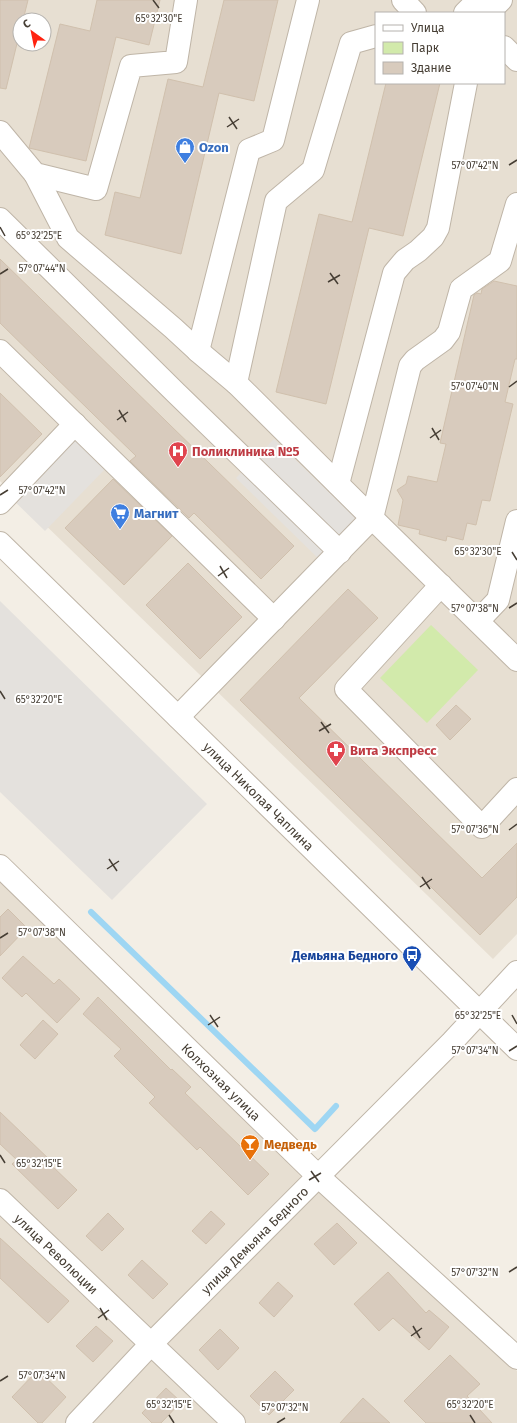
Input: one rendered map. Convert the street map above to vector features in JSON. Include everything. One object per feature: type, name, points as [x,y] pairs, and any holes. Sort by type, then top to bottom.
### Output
[{"type":"street","points":[[35,174],[96,189],[131,66],[176,62],[186,0]]},
{"type":"street","points":[[198,351],[248,150],[273,140],[308,0]]},
{"type":"street","points":[[403,0],[414,12]]},
{"type":"street","points":[[466,12],[478,0]]},
{"type":"street","points":[[489,12],[501,0]]},
{"type":"street","points":[[236,383],[276,201],[313,170],[351,43],[375,36]]},
{"type":"street","points":[[505,48],[517,60]]},
{"type":"street","points":[[338,484],[394,273],[405,260],[418,251],[433,237],[438,228],[466,84]]},
{"type":"street","points":[[0,132],[35,174],[68,238],[236,383],[517,660]]},
{"type":"street","points":[[178,717],[372,518],[410,366],[418,357],[443,340],[449,332],[461,289],[500,261],[517,204]]},
{"type":"street","points":[[0,219],[340,552]]},
{"type":"street","points":[[0,351],[274,619]]},
{"type":"street","points":[[0,503],[75,424]]},
{"type":"street","points":[[478,621],[498,600],[517,521]]},
{"type":"street","name":"улица Николая Чаплина","points":[[0,543],[517,1049]]},
{"type":"street","points":[[441,585],[346,689],[482,827],[517,789]]},
{"type":"street","name":"Колхозная улица","points":[[0,866],[318,1176],[517,1358]]},
{"type":"street","name":"улица Демьяна Бедного","points":[[77,1423],[151,1344],[480,1012],[517,972]]},
{"type":"street","name":"улица Революции","points":[[0,1200],[234,1423]]},
{"type":"shaded area","points":[[0,0],[517,0],[517,934],[493,959],[0,481]]},
{"type":"shaded area","points":[[70,430],[108,466],[45,531],[8,495]]},
{"type":"shaded area","points":[[274,439],[365,527],[326,566],[236,478]]},
{"type":"shaded area","points":[[0,601],[207,804],[112,900],[0,792]]},
{"type":"shaded area","points":[[0,880],[326,1193],[517,1371],[517,1423],[0,1423]]},
{"type":"green space","points":[[431,625],[478,670],[427,723],[380,678]]},
{"type":"building","points":[[0,0],[28,0],[25,12],[12,12],[12,52],[15,52],[6,89],[0,88]]},
{"type":"building","points":[[97,0],[160,0],[149,45],[116,37],[86,161],[29,148],[60,24],[90,31]]},
{"type":"building","points":[[224,0],[278,0],[254,101],[219,93],[181,254],[105,235],[115,192],[140,198],[168,79],[203,87]]},
{"type":"building","points":[[386,84],[440,84],[403,236],[369,228],[326,404],[276,392],[319,214],[352,222]]},
{"type":"building","points":[[0,259],[294,546],[261,579],[194,513],[189,518],[130,461],[136,456],[0,323]]},
{"type":"building","points":[[494,281],[517,286],[517,359],[515,359],[505,402],[513,404],[490,501],[482,500],[476,525],[467,523],[463,540],[447,536],[446,541],[419,534],[420,530],[398,525],[403,500],[397,490],[406,484],[408,476],[437,482],[446,444],[440,443],[474,295],[477,293],[481,294],[482,289]]},
{"type":"building","points":[[0,393],[42,434],[0,477]]},
{"type":"building","name":"Магнит","points":[[113,479],[172,536],[124,585],[65,528]]},
{"type":"building","points":[[188,563],[242,617],[200,659],[146,605]]},
{"type":"building","points":[[348,589],[378,618],[299,698],[482,878],[517,843],[517,897],[480,935],[240,700]]},
{"type":"building","points":[[456,705],[471,719],[450,740],[436,725]]},
{"type":"building","points":[[8,909],[27,928],[0,956],[0,917]]},
{"type":"building","points":[[23,956],[54,984],[59,979],[80,999],[57,1023],[26,993],[22,997],[2,978]]},
{"type":"building","points":[[98,997],[171,1070],[172,1069],[191,1087],[185,1093],[269,1174],[248,1195],[200,1147],[197,1150],[149,1103],[155,1097],[114,1056],[121,1049],[83,1014]]},
{"type":"building","points":[[43,1020],[58,1034],[35,1059],[20,1045]]},
{"type":"building","points":[[0,1112],[52,1162],[50,1164],[77,1190],[58,1209],[12,1164],[17,1160],[0,1144]]},
{"type":"building","points":[[211,1211],[225,1224],[206,1244],[192,1231]]},
{"type":"building","points":[[108,1213],[124,1229],[102,1251],[86,1236]]},
{"type":"building","points":[[337,1223],[357,1243],[334,1265],[314,1244]]},
{"type":"building","points":[[0,1238],[69,1301],[48,1323],[0,1278]]},
{"type":"building","points":[[142,1260],[168,1284],[153,1299],[128,1275]]},
{"type":"building","points":[[388,1272],[426,1313],[429,1310],[449,1327],[429,1350],[393,1318],[379,1331],[354,1304]]},
{"type":"building","points":[[278,1282],[293,1296],[274,1317],[259,1303]]},
{"type":"building","points":[[96,1326],[113,1341],[93,1362],[76,1346]]},
{"type":"building","points":[[220,1329],[239,1348],[218,1370],[199,1350]]},
{"type":"building","points":[[450,1355],[480,1384],[467,1396],[492,1423],[426,1423],[404,1401]]},
{"type":"building","points":[[38,1370],[66,1397],[42,1423],[38,1423],[12,1397]]},
{"type":"building","points":[[275,1371],[294,1390],[269,1415],[250,1396]]},
{"type":"building","points":[[166,1388],[181,1402],[161,1423],[152,1423],[142,1413]]},
{"type":"building","points":[[363,1398],[390,1423],[340,1423]]},
{"type":"waterway","points":[[91,912],[315,1129],[336,1106]]},
{"type":"place","name":"Ozon","points":[[185,164]]},
{"type":"place","name":"Поликлиника №5","points":[[178,468]]},
{"type":"place","name":"Магнит","points":[[120,530]]},
{"type":"place","name":"Вита Экспресс","points":[[336,767]]},
{"type":"place","name":"Демьяна Бедного","points":[[412,972]]},
{"type":"place","name":"Медведь","points":[[250,1161]]}]
